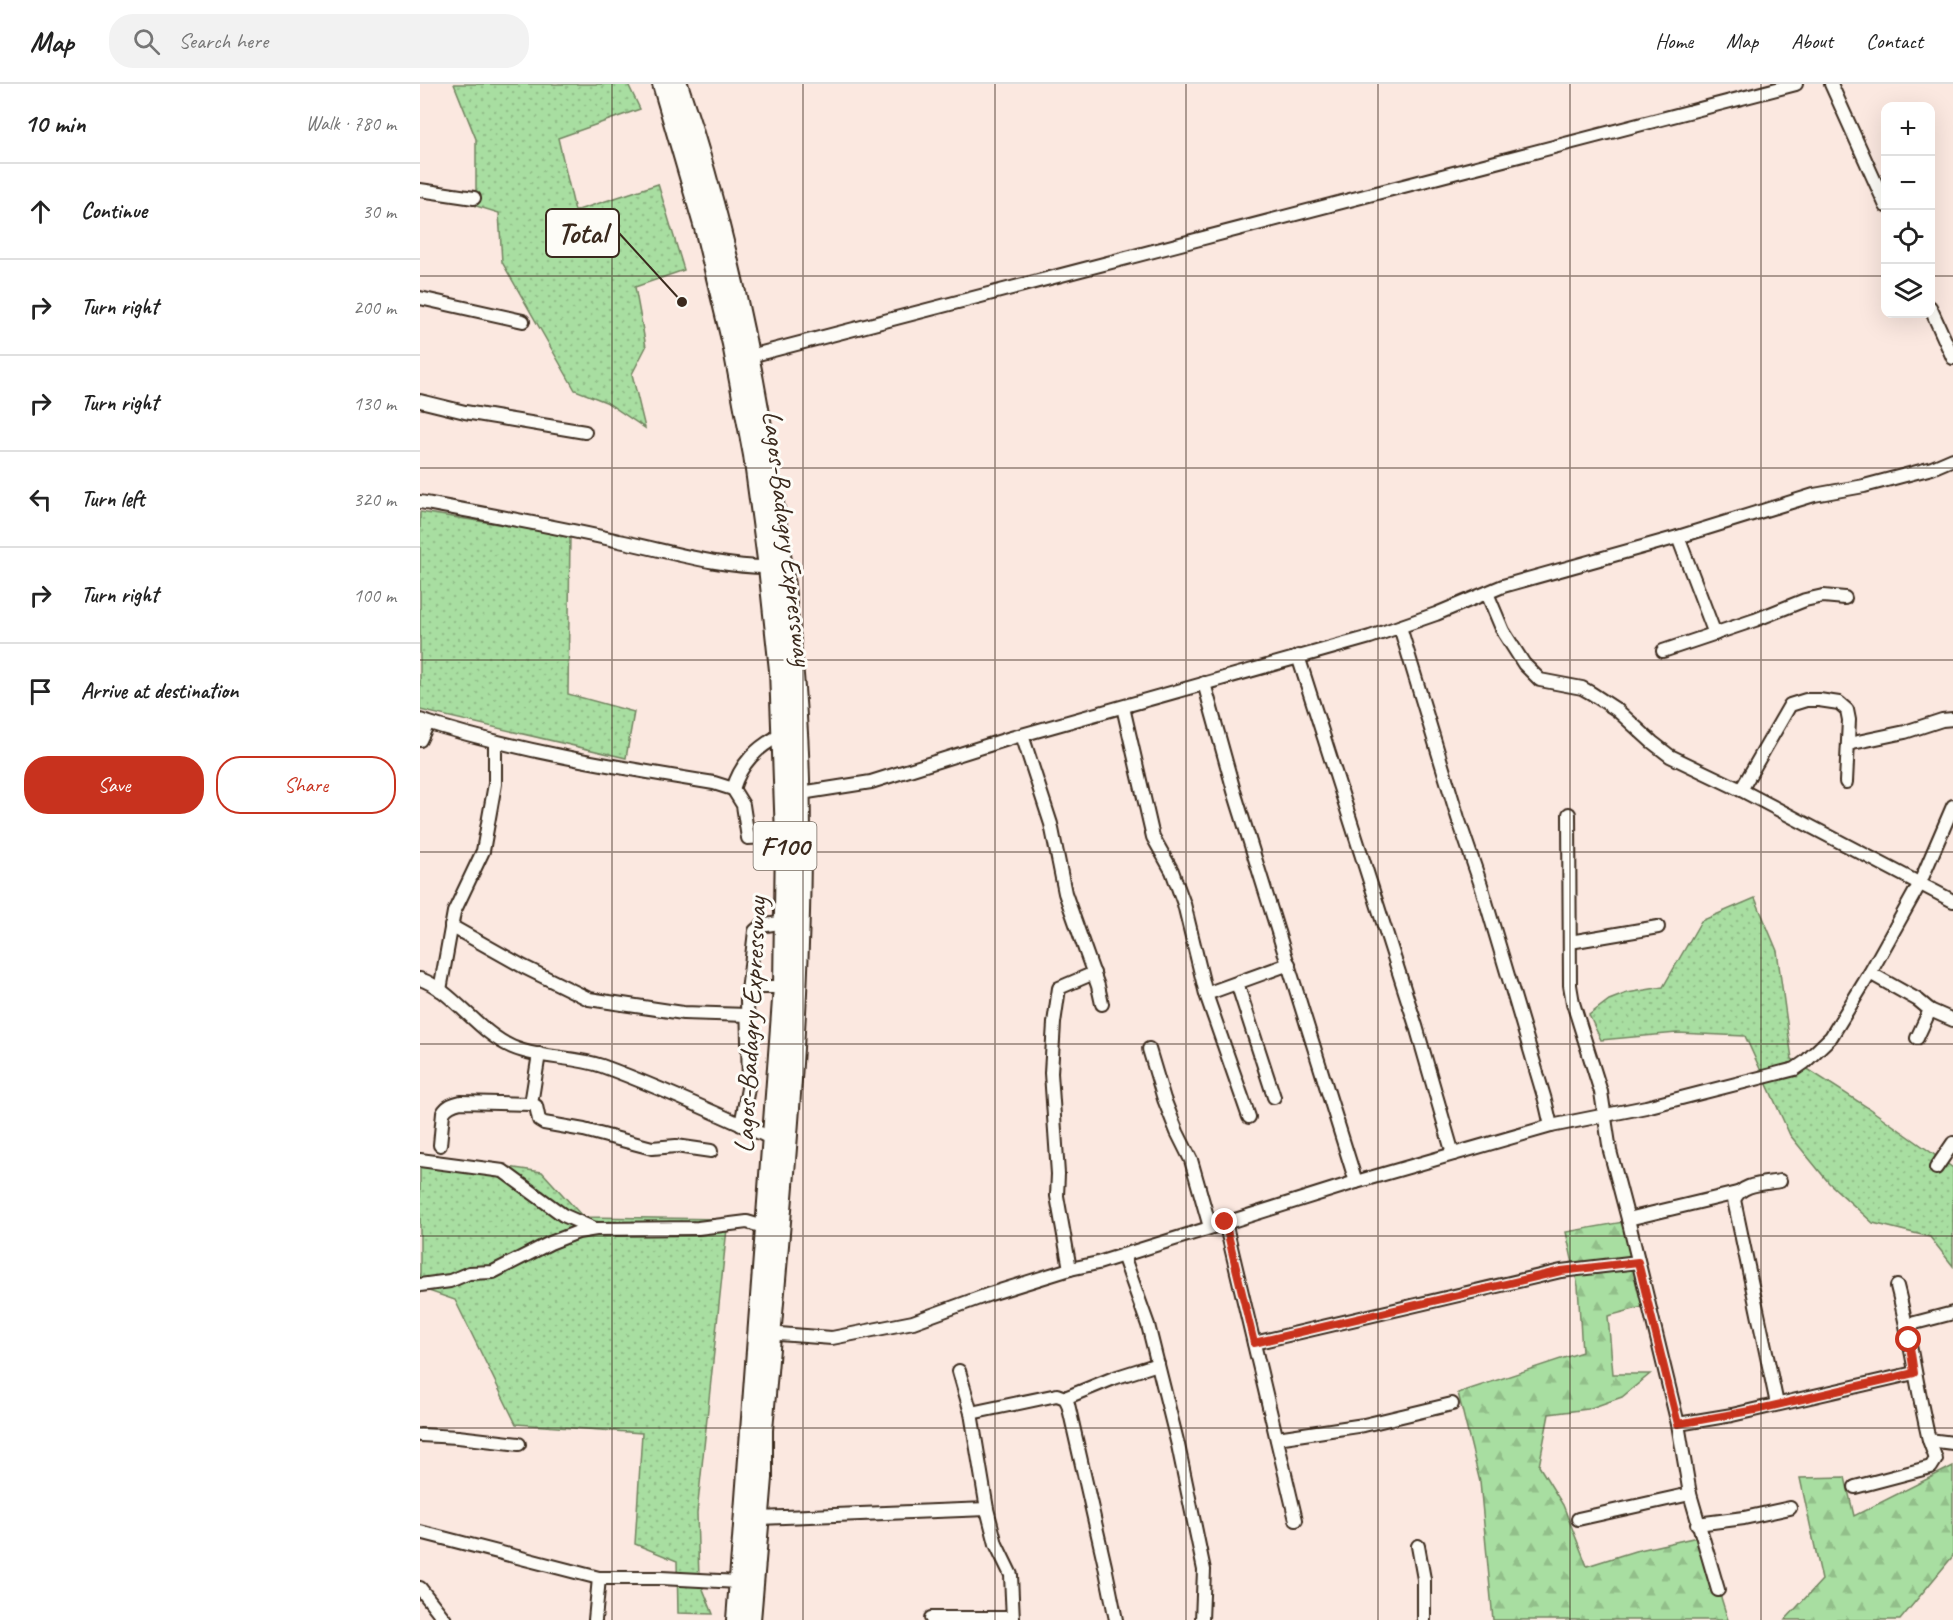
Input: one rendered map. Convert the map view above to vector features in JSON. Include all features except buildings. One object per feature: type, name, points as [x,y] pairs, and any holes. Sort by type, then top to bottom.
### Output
[{"type":"highway","name":"Lagos-Badagry Expressway","points":[[662,84],[721,293],[753,454],[779,670],[785,836],[783,987],[764,1227],[764,1333],[759,1518],[751,1620]]},
{"type":"highway","name":"Lagos-Badagry Expressway","points":[[678,84],[698,145],[721,230],[750,356],[782,555],[793,644],[801,793],[800,927],[795,1033],[736,1620]]},
{"type":"street","points":[[750,356],[1796,84]]},
{"type":"street","points":[[1832,84],[1881,195]]},
{"type":"street","points":[[420,190],[474,198]]},
{"type":"street","points":[[420,298],[523,321]]},
{"type":"street","points":[[1935,318],[1953,358]]},
{"type":"street","points":[[420,401],[465,412],[585,432]]},
{"type":"street","points":[[801,793],[871,782],[1022,735],[1400,627],[1503,586],[1678,537],[1814,495],[1864,486],[1932,468],[1953,459]]},
{"type":"street","points":[[420,502],[618,540],[723,564],[768,567]]},
{"type":"street","points":[[1678,537],[1715,634]]},
{"type":"street","points":[[1487,593],[1508,639],[1524,664],[1540,680],[1582,688],[1617,710],[1661,750],[1953,902]]},
{"type":"street","points":[[1663,651],[1755,620],[1805,600],[1823,596],[1845,598]]},
{"type":"street","points":[[1400,627],[1454,807],[1481,885],[1551,1126]]},
{"type":"street","points":[[1298,656],[1416,1026],[1454,1155]]},
{"type":"street","points":[[1204,683],[1234,791],[1356,1182]]},
{"type":"street","points":[[1741,790],[1790,705],[1806,700],[1839,703],[1846,710],[1849,720],[1846,782]]},
{"type":"street","points":[[1124,707],[1153,837],[1172,871],[1184,904],[1206,994],[1249,1117]]},
{"type":"street","points":[[1848,744],[1953,719]]},
{"type":"street","points":[[420,740],[424,722],[495,742],[590,763],[714,783],[733,789],[743,805],[748,838],[785,836]]},
{"type":"street","points":[[733,789],[738,773],[749,758],[766,742],[781,735]]},
{"type":"street","points":[[1022,735],[1051,824],[1065,893],[1094,972],[1102,1004]]},
{"type":"street","points":[[440,990],[454,912],[483,851],[495,784],[495,742]]},
{"type":"street","points":[[764,1333],[832,1338],[913,1322],[990,1294],[1070,1269],[1098,1263],[1356,1182],[1551,1126],[1646,1107],[1795,1069],[1831,1037],[1870,973],[1920,885],[1953,806]]},
{"type":"street","points":[[1569,814],[1570,985],[1573,1003],[1600,1092],[1610,1151],[1678,1424],[1697,1524],[1718,1590]]},
{"type":"street","points":[[741,1125],[749,1083],[747,1000],[755,931],[761,926],[784,922]]},
{"type":"street","points":[[451,926],[524,967],[589,999],[683,1013],[748,1015]]},
{"type":"street","points":[[1570,942],[1658,927]]},
{"type":"street","points":[[1206,994],[1289,964]]},
{"type":"street","points":[[1070,1269],[1058,1196],[1051,1073],[1054,1023],[1059,988],[1094,972]]},
{"type":"street","points":[[1870,973],[1918,1000],[1930,1010],[1953,1020]]},
{"type":"street","points":[[420,979],[440,990],[487,1031],[512,1047],[599,1065],[679,1096],[771,1138]]},
{"type":"street","points":[[1238,983],[1274,1097]]},
{"type":"street","points":[[747,1000],[757,987],[783,987]]},
{"type":"street","points":[[1917,1038],[1930,1010]]},
{"type":"street","points":[[1149,1048],[1168,1110],[1191,1160],[1210,1227]]},
{"type":"street","points":[[531,1104],[539,1054]]},
{"type":"street","points":[[440,1145],[443,1113],[445,1109],[461,1102],[531,1104],[536,1106],[539,1120],[544,1123],[584,1130],[652,1148],[676,1146],[711,1151]]},
{"type":"street","points":[[1936,1168],[1953,1143]]},
{"type":"street","points":[[420,1160],[503,1171],[563,1215],[596,1229]]},
{"type":"street","points":[[1628,1219],[1737,1193],[1745,1187],[1780,1181]]},
{"type":"street","points":[[1737,1193],[1734,1200],[1777,1404]]},
{"type":"street","points":[[420,1285],[450,1281],[469,1273],[493,1272],[549,1243],[578,1232],[596,1229],[673,1230],[747,1222],[764,1227]]},
{"type":"street","points":[[1225,1222],[1296,1520]]},
{"type":"street","points":[[1123,1255],[1148,1325],[1178,1445],[1204,1570],[1202,1620]]},
{"type":"street","points":[[1254,1343],[1561,1271],[1638,1262]]},
{"type":"street","points":[[1856,1487],[1931,1467],[1936,1459],[1929,1440],[1914,1373],[1907,1325],[1897,1286]]},
{"type":"street","points":[[1907,1325],[1953,1313]]},
{"type":"street","points":[[971,1413],[1057,1395],[1065,1398],[1114,1378],[1158,1364]]},
{"type":"street","points":[[930,1618],[1013,1619],[1011,1575],[996,1544],[987,1509],[971,1413],[959,1371]]},
{"type":"street","points":[[1678,1424],[1914,1373]]},
{"type":"street","points":[[1065,1398],[1116,1620]]},
{"type":"street","points":[[1277,1438],[1364,1425],[1452,1404]]},
{"type":"street","points":[[420,1435],[519,1444]]},
{"type":"street","points":[[1929,1440],[1953,1443]]},
{"type":"street","points":[[1578,1519],[1690,1494]]},
{"type":"street","points":[[1697,1524],[1744,1518],[1790,1508]]},
{"type":"street","points":[[759,1518],[987,1509]]},
{"type":"street","points":[[420,1532],[599,1578],[739,1582]]},
{"type":"street","points":[[1419,1546],[1425,1579],[1424,1620]]},
{"type":"street","points":[[595,1620],[599,1578]]},
{"type":"street","points":[[420,1588],[445,1620]]},
{"type":"green space","points":[[454,84],[628,84],[640,109],[558,138],[575,211],[658,184],[684,270],[635,287],[646,347],[632,374],[645,428],[606,402],[575,390],[502,262],[499,213],[476,206],[476,139]]},
{"type":"green space","points":[[420,512],[570,535],[568,694],[634,712],[626,758],[420,710]]},
{"type":"green space","points":[[1755,898],[1777,951],[1792,1059],[1867,1107],[1953,1168],[1953,1266],[1930,1237],[1873,1223],[1829,1183],[1790,1135],[1745,1036],[1677,1033],[1601,1040],[1589,1015],[1609,1000],[1627,993],[1663,987],[1701,921]]},
{"type":"green space","points":[[420,1154],[542,1172],[583,1217],[728,1219],[697,1513],[699,1579],[713,1614],[678,1613],[677,1561],[635,1544],[642,1433],[516,1424],[455,1300],[420,1288]]},
{"type":"green space","points":[[1623,1222],[1646,1306],[1608,1316],[1613,1374],[1650,1374],[1622,1397],[1588,1409],[1549,1414],[1539,1466],[1563,1505],[1587,1566],[1635,1551],[1702,1536],[1728,1620],[1493,1620],[1480,1482],[1458,1393],[1582,1352],[1578,1286],[1566,1232]]},
{"type":"green space","points":[[1953,1466],[1953,1556],[1900,1620],[1785,1620],[1822,1580],[1800,1478],[1845,1477],[1854,1516]]},
{"type":"place","name":"Total","points":[[682,302]]},
{"type":"route","points":[[1225,1222],[1254,1343],[1407,1309],[1561,1271],[1638,1262],[1678,1424],[1732,1415],[1914,1373],[1909,1340]]}]
